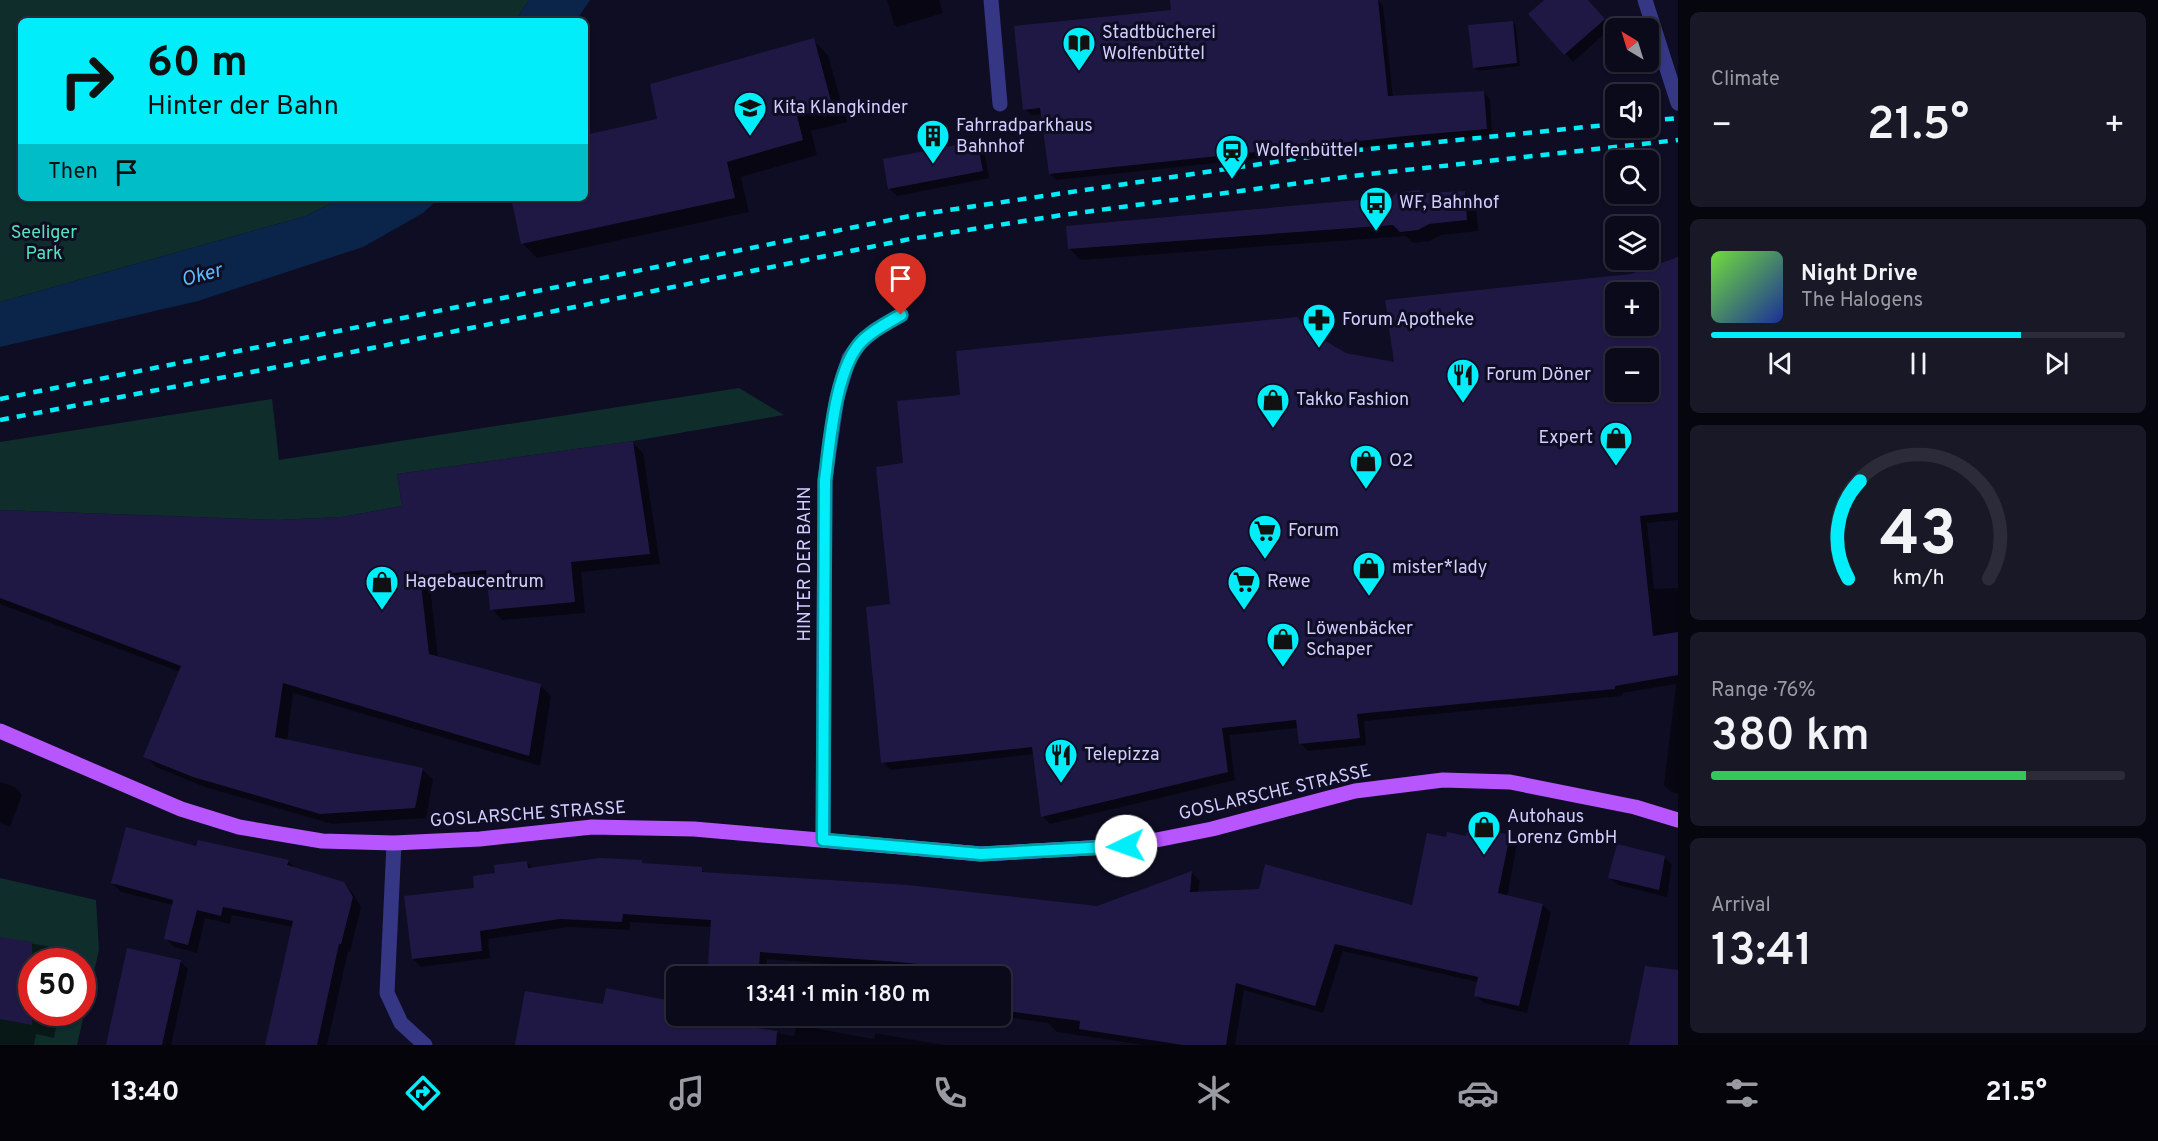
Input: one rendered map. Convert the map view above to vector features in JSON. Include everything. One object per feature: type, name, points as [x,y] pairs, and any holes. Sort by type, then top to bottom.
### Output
[{"type":"main road","name":"GOSLARSCHE STRASSE","points":[[0,731],[181,809],[239,828],[322,841],[394,843],[480,839],[592,827],[694,829],[981,854],[1126,846],[1212,829],[1355,791],[1443,780],[1510,782],[1635,807],[1678,820]]},
{"type":"street","points":[[991,0],[1000,104]]},
{"type":"street","points":[[1645,0],[1678,104]]},
{"type":"street","name":"HINTER DER BAHN","points":[[823,840],[825,492],[837,398],[849,358],[861,342],[875,330],[901,315]]},
{"type":"street","points":[[394,843],[387,993],[401,1023],[425,1045]]},
{"type":"green space","name":"Seeliger Park","points":[[0,0],[529,0],[517,18],[18,18],[18,201],[335,201],[306,216],[0,302]]},
{"type":"green space","points":[[739,388],[784,415],[633,441],[397,474],[402,506],[342,517],[278,520],[0,510],[0,442],[272,399],[279,460]]},
{"type":"green space","points":[[0,878],[96,900],[99,950],[96,963],[96,948],[18,948],[18,1026],[81,1026],[77,1045],[0,1045]]},
{"type":"water","points":[[529,0],[590,0],[578,18],[517,18]]},
{"type":"water","name":"Oker","points":[[335,201],[436,201],[423,213],[363,247],[198,301],[0,347],[0,302],[306,216]]},
{"type":"building","points":[[1170,0],[1378,0],[1388,96],[1484,91],[1487,129],[1049,174],[1040,108],[1023,110],[1014,26],[1171,10]]},
{"type":"building","points":[[1544,0],[1588,0],[1605,19],[1564,55],[1528,14]]},
{"type":"building","points":[[1513,21],[1517,63],[1473,68],[1468,25]]},
{"type":"building","points":[[814,38],[833,108],[797,116],[803,140],[727,162],[735,198],[521,244],[512,201],[588,201],[588,134],[657,119],[650,84]]},
{"type":"building","name":"Fahrradparkhaus Bahnhof","points":[[977,141],[983,171],[888,189],[883,159]]},
{"type":"building","points":[[1418,190],[1423,193],[1465,191],[1467,220],[1429,224],[1418,230],[1400,232],[1393,225],[1068,249],[1066,226],[1392,197],[1396,193]]},
{"type":"building","name":"Forum","points":[[1678,257],[1678,512],[1640,516],[1653,636],[1678,632],[1678,675],[1615,686],[1615,689],[1357,714],[1360,738],[1299,744],[1296,720],[1222,728],[1228,772],[1041,817],[1032,747],[881,763],[866,607],[890,604],[876,467],[903,463],[897,401],[960,395],[956,351],[1298,317],[1306,330],[1346,353],[1394,362],[1385,300],[1631,274],[1642,270],[1659,270],[1659,264]]},
{"type":"building","points":[[633,441],[650,554],[571,562],[575,602],[490,610],[486,570],[420,576],[429,654],[541,684],[529,756],[283,683],[275,737],[423,768],[415,808],[320,814],[193,777],[143,757],[181,666],[0,598],[0,510],[278,520],[342,517],[402,506],[397,474]]},
{"type":"building","points":[[126,827],[196,846],[198,840],[289,860],[287,865],[344,882],[353,897],[341,944],[339,944],[317,1045],[265,1045],[293,921],[223,907],[221,916],[197,910],[188,945],[164,939],[173,900],[111,883]]},
{"type":"building","points":[[1486,830],[1510,835],[1498,893],[1543,904],[1519,1006],[1474,996],[1478,977],[1335,944],[1315,1006],[1236,983],[1226,1045],[1183,1045],[1079,1029],[1080,1021],[1011,1012],[1011,966],[936,966],[760,952],[759,966],[708,965],[711,920],[623,914],[622,922],[560,919],[480,931],[482,951],[412,959],[404,896],[474,888],[473,876],[495,873],[494,865],[527,861],[528,868],[600,858],[702,867],[702,872],[908,885],[1097,906],[1192,871],[1190,892],[1259,889],[1265,864],[1412,905],[1427,833],[1446,837],[1447,832],[1466,836],[1467,832],[1485,835]]},
{"type":"building","points":[[1617,844],[1665,856],[1659,890],[1608,878]]},
{"type":"building","points":[[0,937],[32,942],[32,948],[18,948],[18,1022],[0,1019]]},
{"type":"building","points":[[127,948],[181,960],[162,1045],[106,1045]]},
{"type":"building","points":[[1645,966],[1678,970],[1678,1045],[1629,1045]]},
{"type":"building","points":[[606,988],[666,1000],[666,1026],[743,1026],[777,1031],[776,1045],[515,1045],[525,991],[603,1004]]},
{"type":"railway","points":[[1659,120],[1678,118]]},
{"type":"railway","points":[[0,399],[915,215],[1349,151],[1605,125]]},
{"type":"railway","points":[[0,420],[288,365],[910,239],[1062,215],[1352,176],[1678,140]]},
{"type":"place","name":"Stadtbücherei Wolfenbüttel","points":[[1079,72]]},
{"type":"place","name":"Kita Klangkinder","points":[[750,137]]},
{"type":"place","name":"Fahrradparkhaus Bahnhof","points":[[933,165]]},
{"type":"place","name":"Wolfenbüttel","points":[[1232,180]]},
{"type":"place","name":"WF, Bahnhof","points":[[1376,232]]},
{"type":"place","name":"Forum Apotheke","points":[[1319,349]]},
{"type":"place","name":"Forum Döner","points":[[1463,404]]},
{"type":"place","name":"Takko Fashion","points":[[1273,429]]},
{"type":"place","name":"Expert","points":[[1616,467]]},
{"type":"place","name":"O2","points":[[1366,490]]},
{"type":"place","name":"Forum","points":[[1265,560]]},
{"type":"place","name":"mister*lady","points":[[1369,597]]},
{"type":"place","name":"Hagebaucentrum","points":[[382,611]]},
{"type":"place","name":"Rewe","points":[[1244,611]]},
{"type":"place","name":"Löwenbäcker Schaper","points":[[1283,668]]},
{"type":"place","name":"Telepizza","points":[[1061,784]]},
{"type":"place","name":"Autohaus Lorenz GmbH","points":[[1484,856]]},
{"type":"route","points":[[901,315],[875,330],[861,342],[849,358],[837,398],[825,480],[823,840],[981,854],[1126,846]]}]
